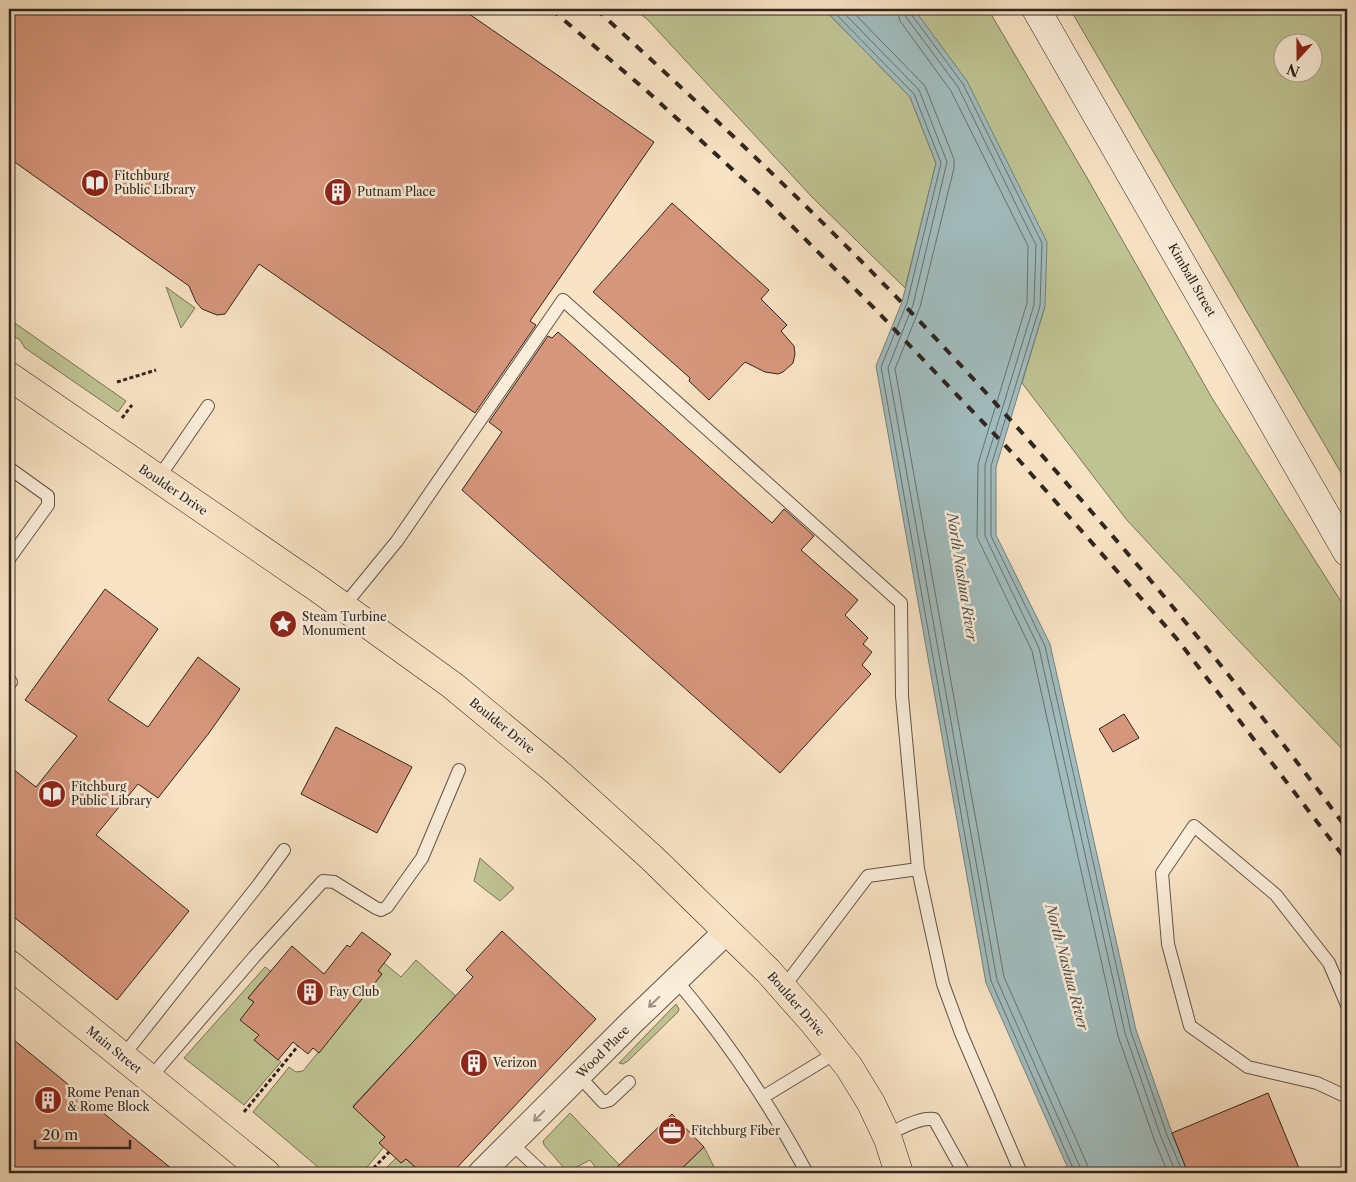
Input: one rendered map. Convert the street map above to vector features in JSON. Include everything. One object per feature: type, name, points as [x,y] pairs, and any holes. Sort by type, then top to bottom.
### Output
[{"type":"highway","name":"Boulder Drive","points":[[9,376],[343,607],[452,685],[556,771],[652,858],[768,971],[814,1023],[848,1067],[871,1103],[886,1135],[899,1173]]},
{"type":"highway","name":"Main Street","points":[[9,964],[266,1173]]},
{"type":"main road","name":"Kimball Street","points":[[1036,9],[1347,552]]},
{"type":"street","name":"Wood Place","points":[[481,1173],[727,931]]},
{"type":"lane","points":[[343,607],[402,534],[563,300],[901,603],[902,696],[918,869],[943,984],[961,1033],[1021,1173]]},
{"type":"lane","points":[[158,480],[208,406]]},
{"type":"lane","points":[[9,468],[48,496],[49,500],[48,505],[9,559]]},
{"type":"lane","points":[[150,1078],[254,957],[323,881],[334,882],[381,910],[387,906],[422,858],[459,770]]},
{"type":"lane","points":[[1347,1005],[1329,963],[1276,895],[1194,826],[1162,873],[1168,944],[1190,1026],[1248,1067],[1317,1083],[1347,1097]]},
{"type":"lane","points":[[123,1056],[284,850]]},
{"type":"lane","points":[[783,988],[868,876],[918,869]]},
{"type":"lane","points":[[676,980],[728,1043],[785,1132],[807,1173]]},
{"type":"lane","points":[[763,1097],[836,1052]]},
{"type":"lane","points":[[579,1076],[603,1102],[610,1100],[629,1082]]},
{"type":"lane","points":[[886,1135],[918,1122],[930,1118],[934,1119],[964,1173]]},
{"type":"lane","points":[[511,1143],[543,1173]]},
{"type":"path","points":[[117,382],[156,370]]},
{"type":"path","points":[[121,419],[132,405]]},
{"type":"path","points":[[244,1112],[298,1046]]},
{"type":"path","points":[[369,1173],[389,1152]]},
{"type":"green space","points":[[634,9],[824,9],[910,97],[936,163],[905,288],[812,197],[648,20]]},
{"type":"green space","points":[[914,9],[988,9],[1086,176],[1212,398],[1347,611],[1347,754],[1126,519],[1022,383],[1045,306]]},
{"type":"green space","points":[[1070,9],[1347,9],[1347,483]]},
{"type":"green space","points":[[166,287],[195,308],[181,328]]},
{"type":"green space","points":[[9,319],[126,401],[118,412],[25,348],[20,340],[9,333]]},
{"type":"green space","points":[[480,858],[514,888],[500,901],[474,881]]},
{"type":"green space","points":[[416,960],[456,996],[353,1106],[385,1137],[379,1143],[384,1147],[362,1173],[325,1173],[253,1112],[289,1067],[296,1072],[303,1071],[382,974],[378,970],[384,963],[401,977]]},
{"type":"green space","points":[[265,967],[277,976],[261,982],[248,998],[254,1002],[259,1035],[255,1040],[281,1062],[244,1105],[184,1058]]},
{"type":"green space","points":[[676,1004],[679,1009],[678,1012],[628,1061],[623,1064],[619,1063]]},
{"type":"green space","points":[[570,1113],[627,1173],[600,1173],[590,1160],[573,1169],[564,1168],[544,1145],[543,1141]]},
{"type":"green space","points":[[704,1147],[717,1173],[677,1173]]},
{"type":"green space","points":[[396,1158],[401,1163],[406,1159],[422,1173],[381,1173]]},
{"type":"water","name":"North Nashua River","points":[[824,9],[914,9],[967,81],[1047,242],[1045,306],[996,467],[996,535],[1050,644],[1136,1030],[1188,1173],[1070,1173],[986,983],[876,366],[902,302],[936,163],[910,97]]},
{"type":"building","name":"Putnam Place","points":[[9,9],[462,9],[654,142],[530,321],[536,325],[475,413],[259,264],[225,314],[217,315],[202,309],[196,302],[189,286],[9,158]]},
{"type":"building","points":[[672,203],[769,290],[761,299],[787,325],[781,331],[794,346],[793,363],[783,372],[778,374],[765,372],[745,362],[709,400],[689,381],[690,378],[593,292]]},
{"type":"building","points":[[558,332],[772,523],[784,509],[814,536],[801,550],[858,600],[845,615],[868,638],[863,644],[872,652],[862,665],[871,674],[780,773],[462,490],[502,432],[489,422],[548,336],[552,338]]},
{"type":"building","name":"Fitchburg Public Library","points":[[105,589],[158,629],[108,700],[148,727],[198,657],[240,689],[209,733],[158,798],[138,784],[96,835],[189,911],[117,1000],[9,913],[9,766],[36,787],[77,736],[25,700]]},
{"type":"building","points":[[1124,714],[1139,738],[1113,752],[1099,729]]},
{"type":"building","points":[[336,727],[412,767],[377,833],[301,794]]},
{"type":"building","name":"Verizon","points":[[502,931],[596,1019],[452,1173],[422,1173],[406,1159],[401,1163],[379,1143],[385,1137],[353,1107],[473,977],[466,970]]},
{"type":"building","name":"Fay Club","points":[[362,932],[391,954],[378,971],[382,974],[319,1053],[313,1048],[308,1054],[293,1042],[278,1060],[254,1040],[259,1035],[240,1020],[254,1002],[248,998],[292,946],[324,974],[347,945],[350,947]]},
{"type":"building","name":"Rome Penan & Rome Block","points":[[9,1036],[140,1143],[177,1173],[9,1173]]},
{"type":"building","points":[[1268,1093],[1301,1173],[1188,1173],[1172,1133]]},
{"type":"building","name":"Fitchburg Fiber","points":[[672,1114],[704,1147],[677,1173],[611,1173]]},
{"type":"railway","points":[[551,9],[648,92],[768,202],[874,308],[1018,459],[1177,639],[1347,861]]},
{"type":"railway","points":[[596,9],[720,123],[871,271],[1019,429],[1181,617],[1282,743],[1347,829]]},
{"type":"place","name":"Fitchburg Public LIbrary","points":[[95,183]]},
{"type":"place","name":"Putnam Place","points":[[338,192]]},
{"type":"place","name":"Steam Turbine Monument","points":[[283,624]]},
{"type":"place","name":"Fitchburg Public Library","points":[[52,794]]},
{"type":"place","name":"Fay Club","points":[[310,992]]},
{"type":"place","name":"Verizon","points":[[474,1063]]},
{"type":"place","name":"Rome Penan & Rome Block","points":[[48,1100]]},
{"type":"place","name":"Fitchburg Fiber","points":[[672,1131]]}]
